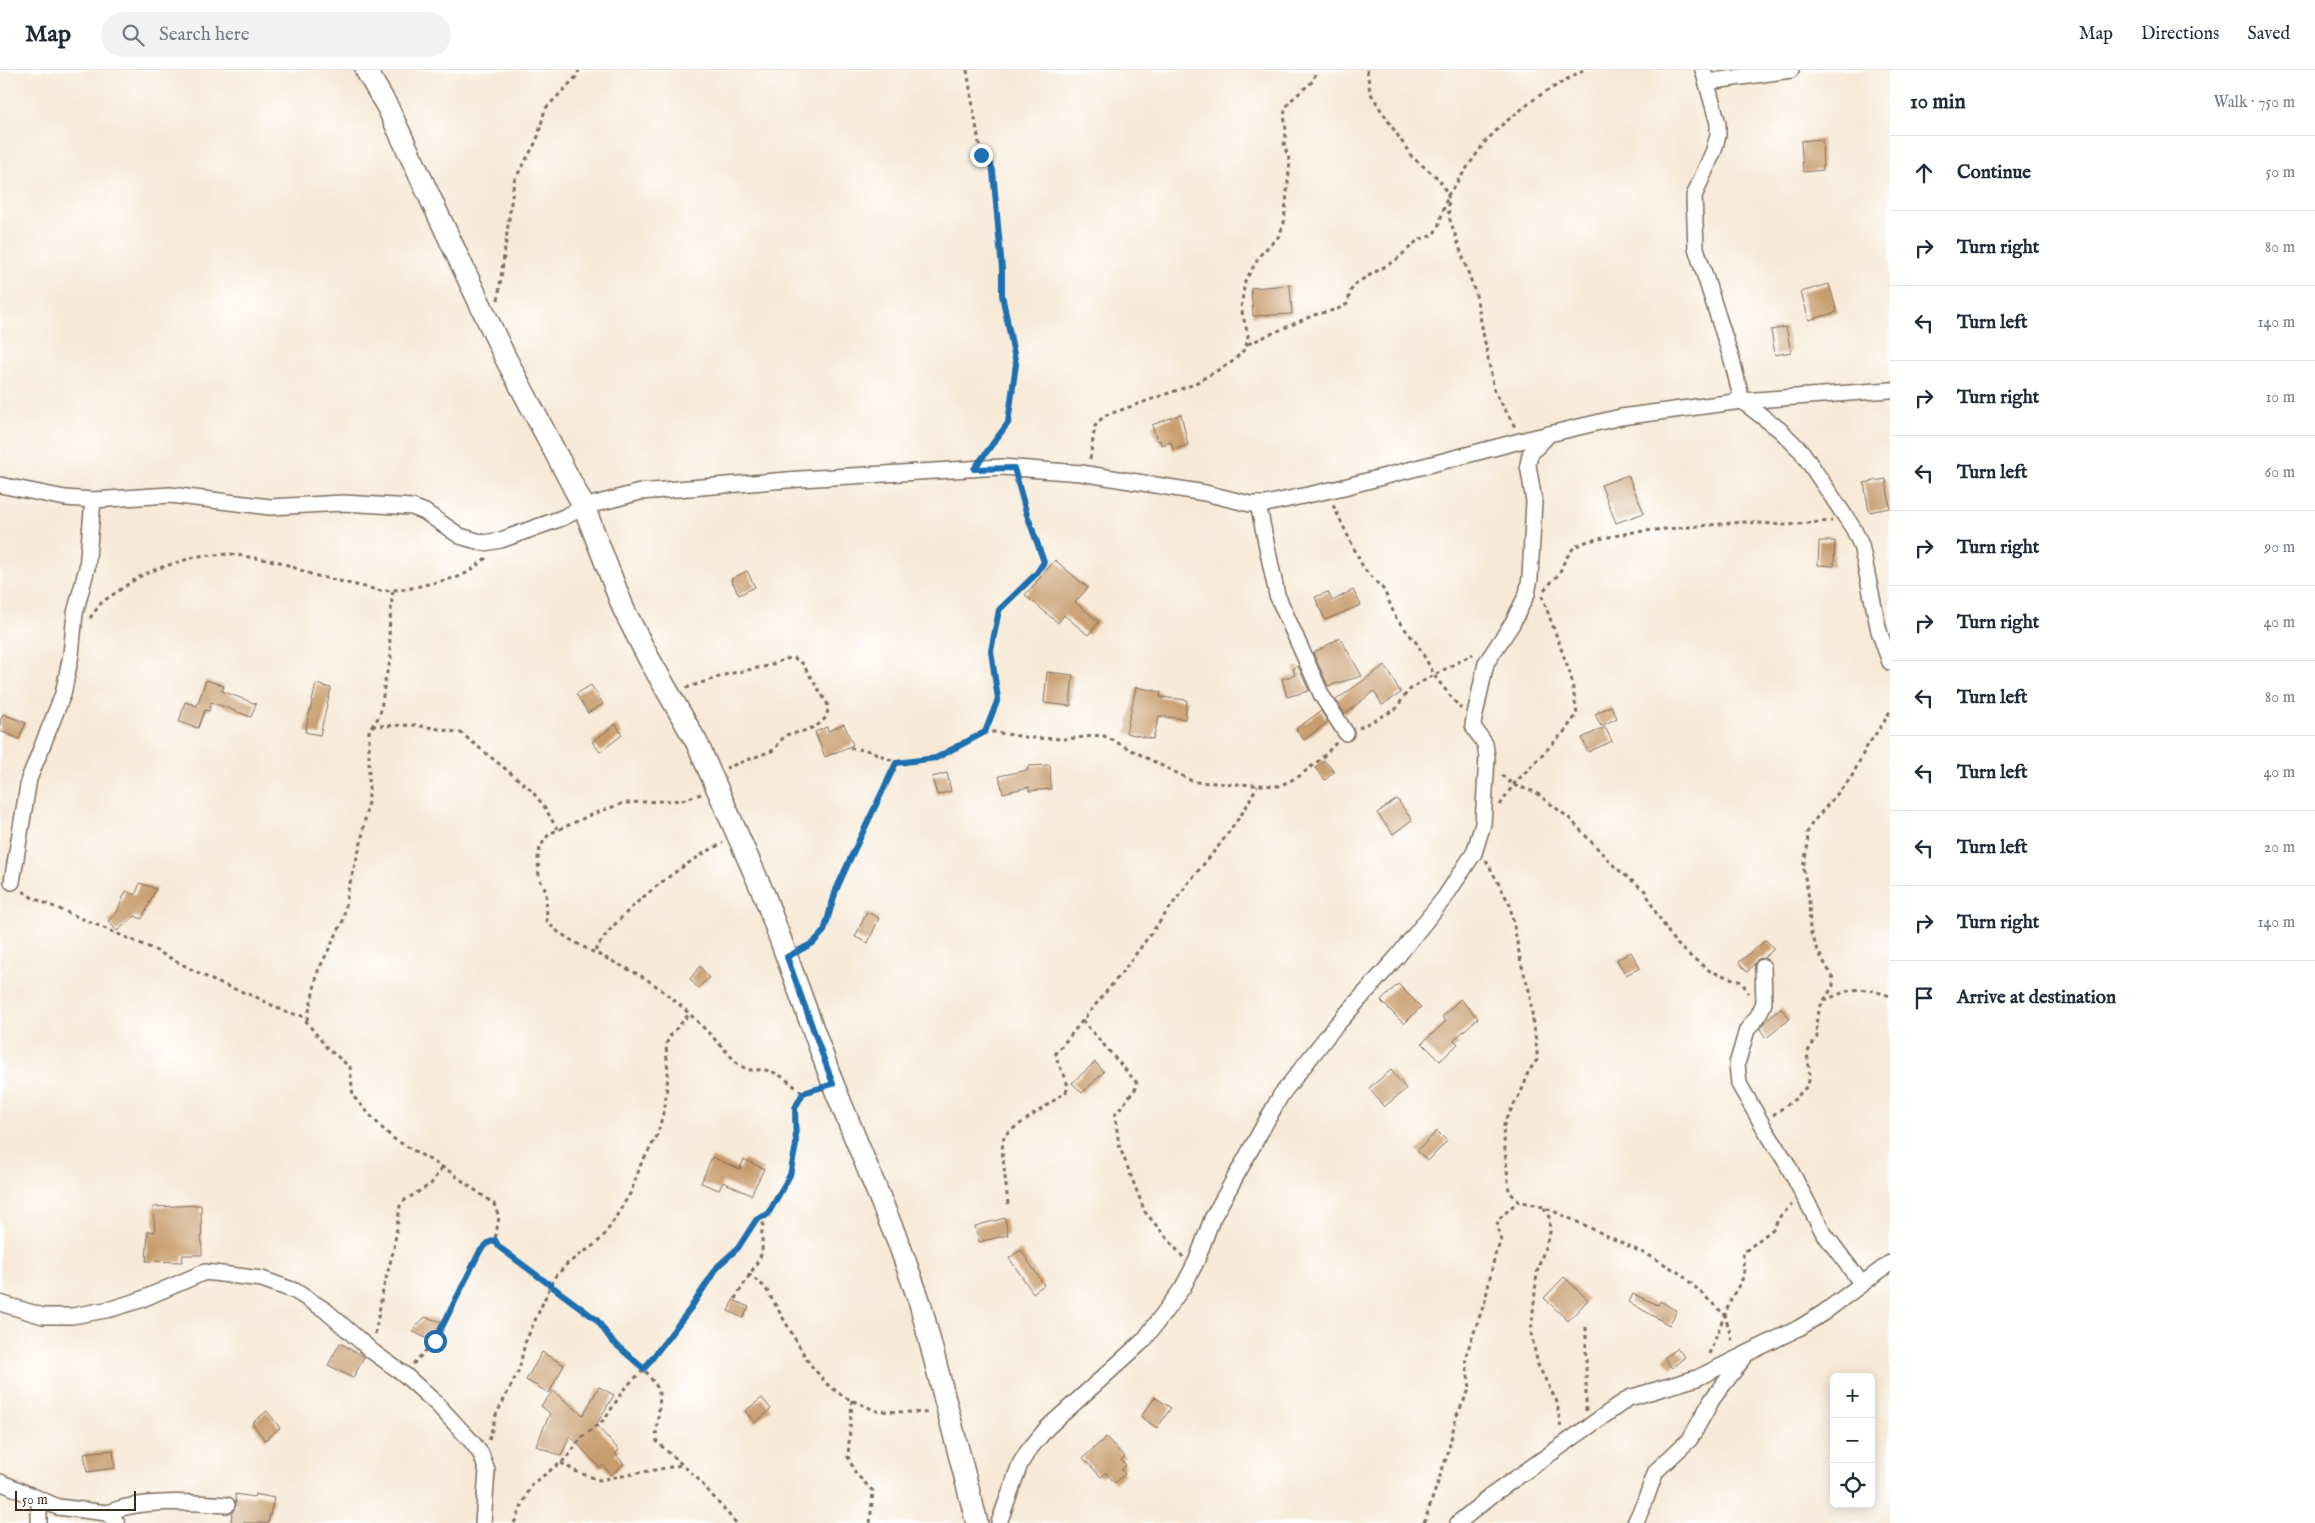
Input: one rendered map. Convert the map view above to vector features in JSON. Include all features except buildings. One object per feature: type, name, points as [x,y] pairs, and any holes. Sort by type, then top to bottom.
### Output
[{"type":"main road","points":[[366,70],[388,108],[505,357],[584,507],[624,610],[668,693],[685,718],[739,835],[765,897],[833,1084],[900,1248],[920,1303],[977,1523]]},
{"type":"street","points":[[1791,70],[1705,76],[1718,124],[1718,135],[1714,150],[1694,196],[1696,248],[1732,360],[1742,401],[1780,430],[1802,452],[1847,520],[1861,545],[1879,631],[1890,662]]},
{"type":"street","points":[[0,485],[65,498],[93,500],[170,495],[270,507],[343,503],[412,507],[425,512],[460,536],[484,543],[501,540],[562,518],[584,507],[640,492],[686,487],[974,469],[1014,468],[1089,475],[1258,504],[1326,491],[1621,417],[1742,401],[1890,390]]},
{"type":"street","points":[[999,1523],[1020,1464],[1028,1451],[1047,1428],[1144,1340],[1183,1287],[1212,1219],[1230,1184],[1292,1079],[1397,957],[1445,897],[1474,854],[1483,824],[1487,748],[1473,724],[1486,663],[1522,607],[1527,594],[1530,578],[1534,501],[1528,465],[1530,454],[1549,434]]},
{"type":"street","points":[[12,882],[29,779],[63,694],[71,655],[76,613],[87,568],[93,500]]},
{"type":"street","points":[[1258,504],[1280,602],[1322,696],[1346,733]]},
{"type":"street","points":[[1763,967],[1764,1001],[1762,1010],[1747,1030],[1737,1064],[1741,1089],[1786,1162],[1823,1232],[1862,1284]]},
{"type":"street","points":[[1458,1523],[1497,1492],[1628,1398],[1691,1380],[1812,1321],[1890,1263]]},
{"type":"street","points":[[0,1303],[43,1316],[72,1316],[111,1309],[140,1300],[200,1273],[262,1279],[295,1291],[325,1310],[373,1352],[405,1376],[436,1404],[481,1454],[486,1463],[487,1479],[483,1523]]},
{"type":"street","points":[[1635,1523],[1656,1471],[1690,1439],[1713,1398],[1750,1351]]},
{"type":"street","points":[[0,1482],[58,1508],[112,1518],[119,1508],[170,1503],[227,1505]]},
{"type":"street","points":[[39,1501],[40,1523]]},
{"type":"path","points":[[498,304],[514,181],[537,140],[546,107],[573,80],[579,70]]},
{"type":"path","points":[[967,70],[981,155],[991,165],[993,171],[1002,269],[1002,295],[1016,364],[1008,423],[974,469]]},
{"type":"path","points":[[1248,344],[1241,308],[1245,281],[1261,254],[1279,236],[1284,223],[1290,161],[1284,146],[1286,130],[1284,114],[1289,102],[1313,81],[1316,70]]},
{"type":"path","points":[[1367,70],[1370,92],[1412,158],[1439,179],[1448,195],[1449,216],[1476,295],[1494,390],[1524,440]]},
{"type":"path","points":[[1089,475],[1095,426],[1104,416],[1192,385],[1232,362],[1248,344],[1314,315],[1344,306],[1351,290],[1358,282],[1396,260],[1418,240],[1435,233],[1448,195],[1485,142],[1537,97],[1583,70]]},
{"type":"path","points":[[985,732],[998,699],[991,651],[999,610],[1036,574],[1044,562],[1026,512],[1014,468]]},
{"type":"path","points":[[1326,491],[1364,568],[1388,597],[1396,618],[1418,645],[1434,676],[1473,724]]},
{"type":"path","points":[[1513,785],[1564,732],[1577,714],[1571,676],[1540,592],[1560,574],[1565,560],[1574,547],[1588,540],[1634,532],[1743,522],[1787,525],[1847,520]]},
{"type":"path","points":[[87,625],[102,602],[139,577],[159,568],[198,556],[231,554],[280,562],[313,574],[382,591],[441,581],[469,572],[491,553],[501,540]]},
{"type":"path","points":[[306,1020],[318,971],[343,921],[348,890],[362,843],[369,796],[369,729],[381,710],[385,680],[391,658],[389,630],[393,590]]},
{"type":"path","points":[[850,748],[884,755],[896,763],[936,758],[985,732],[1032,738],[1067,739],[1102,734],[1194,782],[1279,786],[1298,778],[1321,759],[1346,733],[1391,713],[1399,706],[1410,689],[1468,656],[1498,645]]},
{"type":"path","points":[[668,693],[728,674],[768,666],[790,658],[802,663],[820,689],[829,709],[822,722],[808,730],[785,735],[774,750],[732,765],[716,783],[682,800],[624,803],[557,829],[545,839],[538,858],[539,878],[546,891],[548,921],[561,934],[648,980],[690,1013],[738,1064],[751,1072],[761,1070],[772,1072],[803,1093]]},
{"type":"path","points":[[1761,1123],[1795,1100],[1808,1085],[1810,1076],[1807,1053],[1817,1038],[1817,1014],[1823,1001],[1831,991],[1833,978],[1820,955],[1810,931],[1809,898],[1803,867],[1808,844],[1807,833],[1812,823],[1851,778],[1866,748],[1890,711]]},
{"type":"path","points":[[372,726],[416,725],[461,733],[529,788],[544,806],[557,829]]},
{"type":"path","points":[[1487,748],[1502,776],[1513,785],[1534,792],[1569,818],[1616,868],[1648,893],[1655,910],[1674,941],[1689,955],[1710,971],[1742,982],[1749,994],[1764,1001]]},
{"type":"path","points":[[787,957],[813,943],[824,931],[836,890],[896,763]]},
{"type":"path","points":[[1008,1204],[1002,1150],[1004,1135],[1062,1096],[1067,1090],[1067,1083],[1056,1055],[1221,843],[1245,810],[1257,786]]},
{"type":"path","points":[[595,951],[604,936],[676,870],[698,855],[739,835]]},
{"type":"path","points":[[1486,859],[1510,905],[1529,990],[1537,1050],[1537,1060],[1528,1072],[1524,1086],[1503,1128],[1508,1188],[1511,1195],[1518,1201],[1544,1207],[1669,1266],[1681,1274],[1725,1315],[1732,1341],[1734,1360]]},
{"type":"path","points":[[12,882],[31,897],[151,948],[216,982],[256,997],[285,1012],[302,1016],[327,1048],[350,1067],[353,1096],[381,1127],[394,1139],[442,1167],[494,1204],[498,1217],[495,1240],[499,1247],[597,1320],[612,1341],[644,1369],[657,1387],[660,1397],[656,1439],[683,1465],[736,1523]]},
{"type":"path","points":[[1823,1001],[1858,988],[1870,989],[1890,996]]},
{"type":"path","points":[[486,1463],[490,1436],[496,1415],[519,1370],[525,1343],[558,1272],[597,1243],[606,1233],[631,1192],[641,1164],[657,1136],[665,1106],[668,1075],[666,1045],[670,1037],[690,1013]]},
{"type":"path","points":[[1082,1020],[1137,1083],[1136,1088],[1115,1116],[1119,1145],[1145,1212],[1182,1255],[1191,1272]]},
{"type":"path","points":[[735,1298],[762,1253],[763,1227],[768,1214],[790,1175],[796,1145],[795,1108],[803,1093],[833,1084]]},
{"type":"path","points":[[373,1352],[383,1290],[394,1248],[400,1206],[405,1200],[431,1184],[442,1167]]},
{"type":"path","points":[[1691,1380],[1712,1350],[1725,1315],[1744,1276],[1742,1258],[1744,1251],[1773,1229],[1781,1215],[1797,1200],[1801,1190]]},
{"type":"path","points":[[1424,1523],[1448,1453],[1456,1417],[1470,1388],[1465,1358],[1485,1301],[1495,1255],[1501,1241],[1497,1221],[1518,1201]]},
{"type":"path","points":[[1544,1207],[1549,1217],[1550,1232],[1537,1272],[1531,1333],[1538,1365],[1557,1402],[1559,1425],[1569,1440]]},
{"type":"path","points":[[514,1523],[532,1484],[569,1456],[581,1438],[605,1419],[624,1389],[644,1369],[690,1309],[718,1266],[738,1248],[756,1220],[768,1214]]},
{"type":"path","points":[[405,1376],[417,1357],[435,1341],[480,1251],[488,1243],[495,1240]]},
{"type":"path","points":[[748,1274],[765,1287],[809,1363],[827,1384],[852,1400],[877,1410],[918,1411],[949,1415]]},
{"type":"path","points":[[1586,1325],[1587,1429]]},
{"type":"path","points":[[852,1400],[848,1457],[856,1474],[873,1491],[870,1523]]},
{"type":"path","points":[[561,1463],[600,1480],[683,1465]]},
{"type":"route","points":[[435,1341],[449,1309],[480,1251],[490,1241],[495,1240],[496,1245],[597,1320],[612,1341],[644,1369],[690,1309],[718,1266],[738,1248],[756,1220],[768,1214],[789,1178],[796,1145],[794,1124],[797,1102],[803,1093],[811,1089],[833,1084],[787,957],[813,943],[820,938],[824,931],[836,890],[896,763],[936,758],[958,744],[985,732],[998,699],[991,651],[999,610],[1036,574],[1044,562],[1026,512],[1014,468],[974,469],[1008,423],[1016,364],[1002,295],[1002,269],[993,171],[991,165],[981,155]]}]
